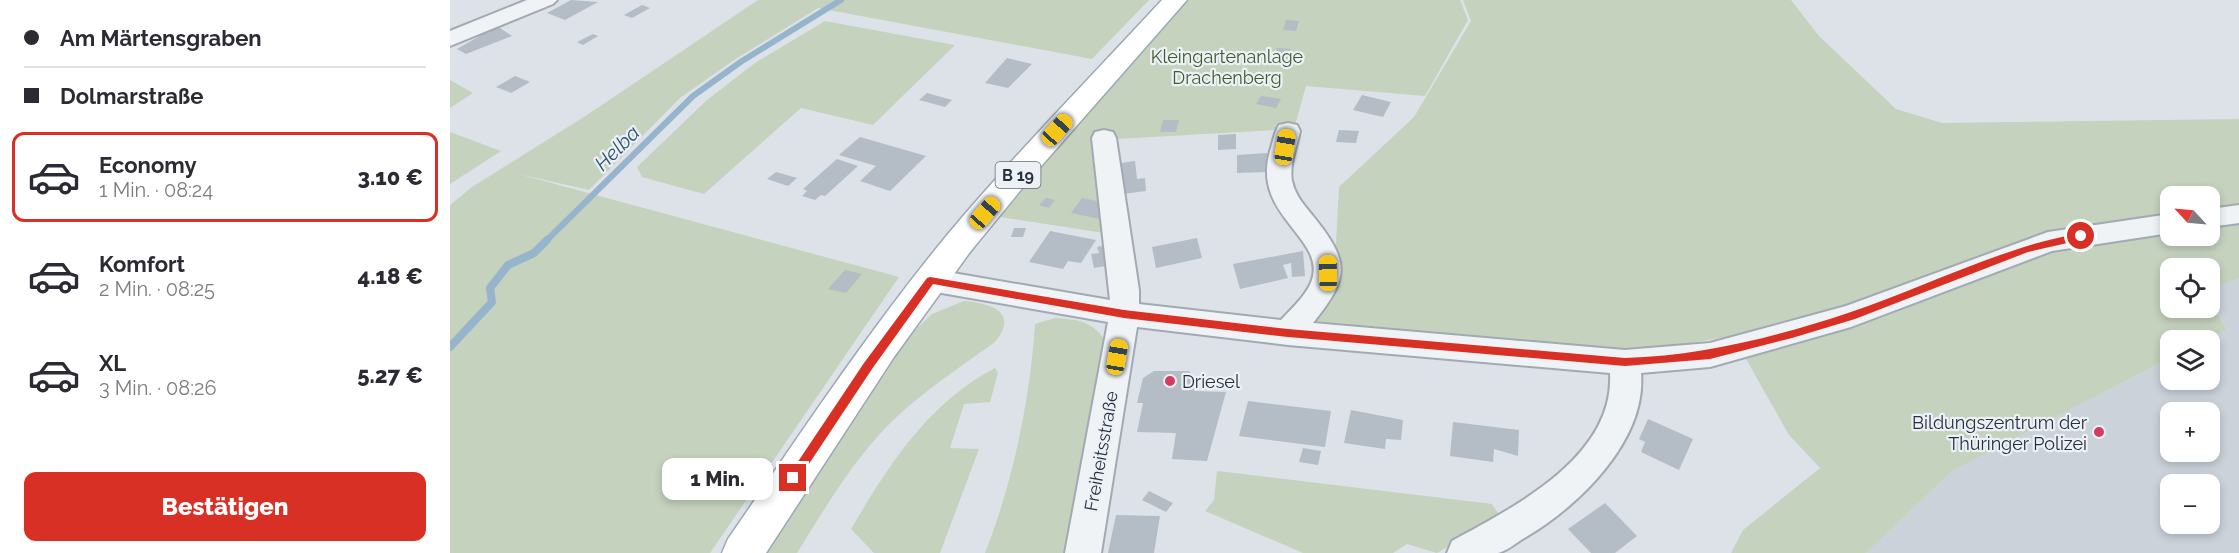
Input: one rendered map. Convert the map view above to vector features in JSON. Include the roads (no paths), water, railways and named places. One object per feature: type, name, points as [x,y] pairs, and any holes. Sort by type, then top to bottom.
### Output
[{"type":"main road","name":"B 19","points":[[743,553],[868,366],[930,280],[1037,153],[1175,0]]},
{"type":"street","points":[[450,39],[546,0]]},
{"type":"street","points":[[1288,131],[1278,177],[1282,194],[1320,242],[1328,257],[1328,273],[1323,288],[1288,333]]},
{"type":"street","name":"Freiheitsstraße","points":[[1083,553],[1124,314],[1125,290],[1104,138]]},
{"type":"street","points":[[2220,217],[2239,214]]},
{"type":"street","points":[[930,280],[1124,314],[1288,333],[1625,362],[1710,355],[1851,316],[2048,242],[2160,225]]},
{"type":"street","points":[[1465,553],[1548,504],[1588,464],[1617,420],[1624,403],[1627,387],[1625,362]]},
{"type":"waterway","name":"Helba","points":[[546,241],[693,96],[742,61],[841,0]]},
{"type":"waterway","name":"Helba","points":[[450,347],[492,302],[490,288],[508,265],[534,253],[546,241]]},
{"type":"place","name":"Driesel","points":[[1170,381]]},
{"type":"place","name":"Bildungszentrum der Thüringer Polizei","points":[[2099,432]]},
{"type":"park label","name":"Kleingartenanlage Drachenberg","points":[[1227,66]]}]
